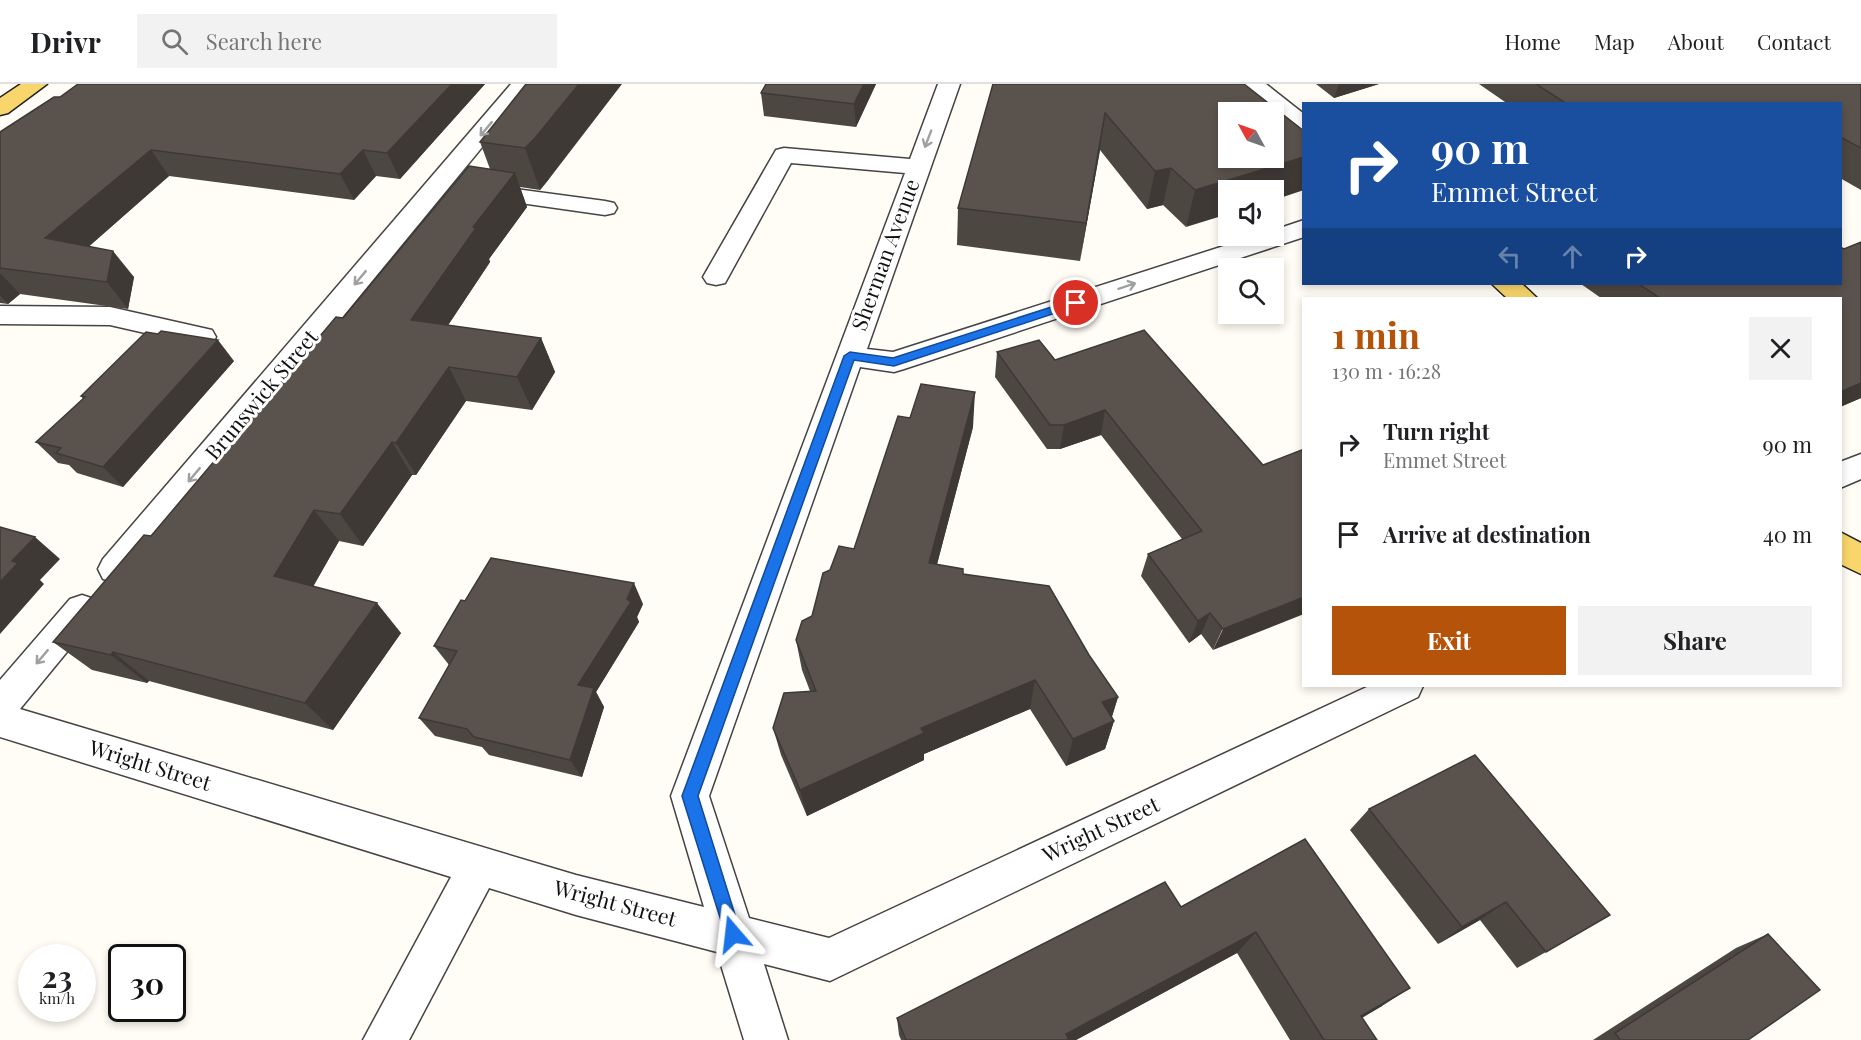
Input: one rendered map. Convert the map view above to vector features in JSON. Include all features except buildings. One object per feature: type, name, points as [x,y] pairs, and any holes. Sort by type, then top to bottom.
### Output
[{"type":"main road","points":[[0,108],[36,84]]},
{"type":"main road","points":[[1506,285],[1523,297]]},
{"type":"main road","points":[[1842,547],[1861,561]]},
{"type":"street","name":"Brunswick Street","points":[[0,707],[524,84]]},
{"type":"street","name":"Sherman Avenue","points":[[766,1040],[690,796],[949,84]]},
{"type":"street","points":[[1252,84],[1302,123]]},
{"type":"street","points":[[716,278],[784,155],[918,167]]},
{"type":"street","points":[[438,185],[605,208]]},
{"type":"street","points":[[850,356],[894,362],[1302,229]]},
{"type":"street","points":[[0,315],[30,317],[64,313],[101,315],[202,337]]},
{"type":"street","points":[[1842,475],[1861,466]]},
{"type":"street","name":"Wright Street","points":[[0,720],[576,895],[830,960],[1403,687]]},
{"type":"street","points":[[384,1040],[479,866]]},
{"type":"route","points":[[733,934],[690,796],[850,356],[894,362],[1076,303]]}]
